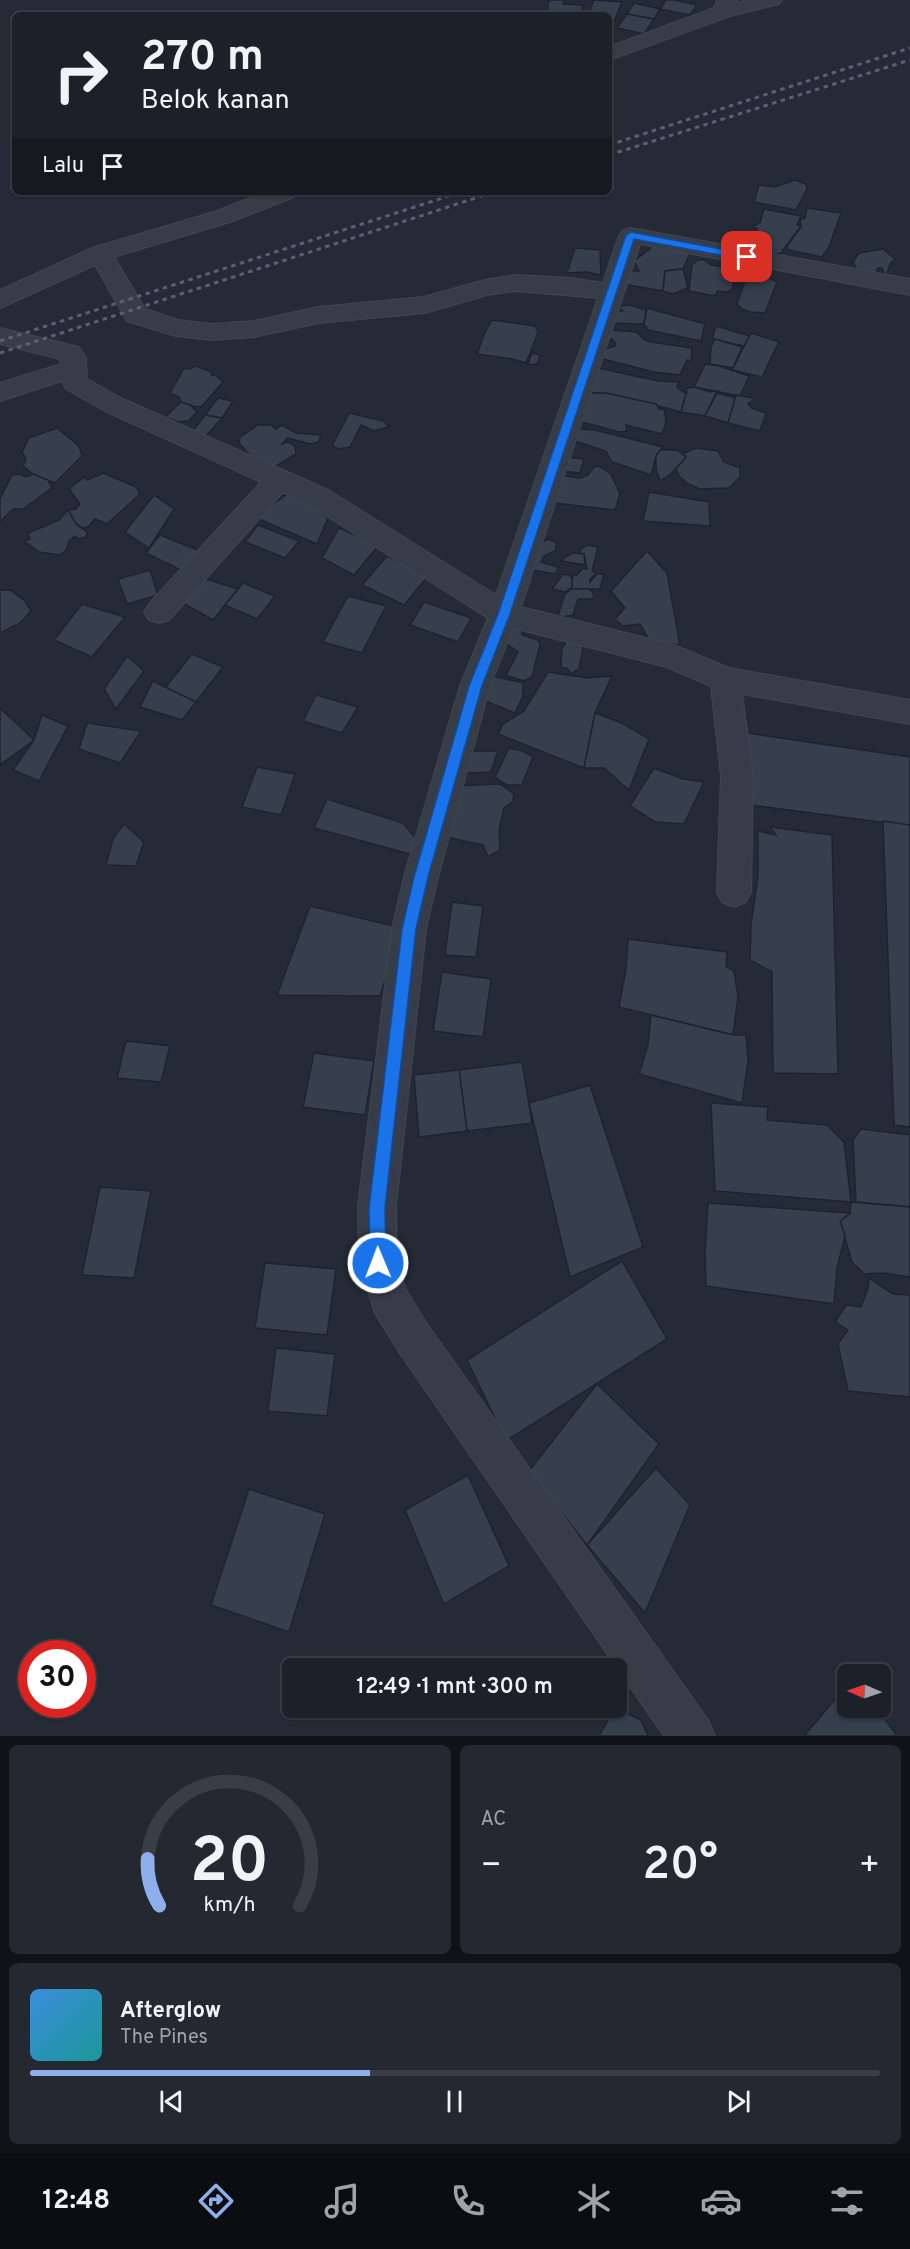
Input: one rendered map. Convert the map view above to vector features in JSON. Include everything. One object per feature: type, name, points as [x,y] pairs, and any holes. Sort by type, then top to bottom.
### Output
[{"type":"street","points":[[612,53],[725,6],[772,0]]},
{"type":"street","points":[[0,300],[100,253],[222,217],[278,195]]},
{"type":"street","points":[[692,1736],[412,1338],[388,1299],[378,1263],[377,1208],[409,929],[421,877],[476,686],[504,614],[631,235],[910,287]]},
{"type":"street","points":[[100,253],[136,315],[176,328],[211,332],[254,329],[318,315],[424,305],[485,288],[516,283],[571,286],[612,292]]},
{"type":"street","points":[[0,336],[70,353],[74,358],[75,382],[114,405],[318,497],[504,614],[674,657],[725,680],[910,712]]},
{"type":"street","points":[[0,392],[75,368]]},
{"type":"street","points":[[159,612],[280,478]]},
{"type":"street","points":[[725,680],[737,776],[734,892]]},
{"type":"building","points":[[549,0],[564,0],[563,4],[582,5],[582,12],[547,12]]},
{"type":"building","points":[[594,0],[622,2],[614,22],[612,22],[612,12],[589,12]]},
{"type":"building","points":[[666,0],[697,5],[690,15],[660,9]]},
{"type":"building","points":[[634,3],[660,9],[654,19],[627,14]]},
{"type":"building","points":[[627,14],[654,19],[644,34],[617,28]]},
{"type":"building","points":[[795,180],[806,184],[807,189],[796,210],[754,202],[759,185],[775,187]]},
{"type":"building","points":[[807,208],[841,213],[829,247],[822,257],[789,250],[787,246],[801,227],[800,220],[805,218]]},
{"type":"building","points":[[764,209],[801,216],[797,225],[801,226],[781,253],[767,255],[758,252],[759,249],[753,251],[746,248],[757,229],[753,226],[760,223]]},
{"type":"building","points":[[660,241],[691,251],[683,269],[665,271],[663,291],[623,284],[622,270],[639,271],[634,261]]},
{"type":"building","points":[[575,248],[600,250],[601,275],[586,272],[567,273]]},
{"type":"building","points":[[883,249],[895,259],[890,264],[886,278],[882,268],[878,268],[875,275],[857,270],[853,262],[859,253]]},
{"type":"building","points":[[698,260],[705,260],[711,265],[728,267],[736,271],[733,288],[728,292],[717,291],[715,296],[689,291],[692,265]]},
{"type":"building","points":[[683,269],[688,288],[673,294],[663,291],[665,271]]},
{"type":"building","points":[[747,274],[764,275],[777,282],[765,313],[750,312],[737,304]]},
{"type":"building","points":[[630,305],[646,310],[644,324],[610,323],[618,311],[623,311],[620,309],[621,306]]},
{"type":"building","points":[[647,308],[705,324],[701,341],[648,330],[644,324]]},
{"type":"building","points":[[492,320],[535,326],[538,333],[526,363],[477,354]]},
{"type":"building","points":[[716,326],[750,336],[744,346],[712,339]]},
{"type":"building","points":[[610,330],[637,332],[643,339],[651,342],[692,348],[691,361],[687,360],[680,375],[654,372],[603,359],[605,349],[616,344],[609,339]]},
{"type":"building","points":[[751,333],[779,342],[762,377],[732,370]]},
{"type":"building","points":[[715,339],[742,347],[733,368],[710,364],[711,347]]},
{"type":"building","points":[[532,353],[540,355],[538,363],[534,365],[528,364]]},
{"type":"building","points":[[705,364],[749,376],[740,396],[694,387]]},
{"type":"building","points":[[195,366],[212,372],[211,375],[217,376],[223,382],[202,406],[196,407],[181,402],[179,397],[170,393],[184,368],[190,369]]},
{"type":"building","points":[[598,368],[658,381],[679,382],[677,387],[686,394],[681,412],[620,396],[588,392]]},
{"type":"building","points":[[694,387],[710,392],[717,391],[705,416],[681,412],[687,391],[685,389]]},
{"type":"building","points":[[585,393],[606,393],[656,404],[659,409],[664,409],[666,422],[662,434],[626,425],[627,431],[619,432],[582,422]]},
{"type":"building","points":[[717,393],[736,398],[728,423],[705,416]]},
{"type":"building","points":[[736,395],[753,398],[752,402],[748,403],[751,408],[766,413],[760,431],[728,423]]},
{"type":"building","points":[[218,398],[233,401],[222,418],[205,415]]},
{"type":"building","points":[[181,402],[190,405],[197,412],[188,421],[178,422],[165,417]]},
{"type":"building","points":[[349,413],[383,421],[389,427],[374,431],[361,425],[350,447],[339,449],[332,446]]},
{"type":"building","points":[[205,415],[222,418],[204,438],[192,432]]},
{"type":"building","points":[[258,425],[272,425],[275,429],[282,425],[296,433],[321,435],[319,442],[311,444],[287,438],[282,444],[288,442],[295,446],[296,454],[271,469],[257,463],[239,443],[240,437]]},
{"type":"building","points":[[57,428],[79,446],[82,456],[55,483],[33,474],[23,466],[26,458],[22,452],[29,438]]},
{"type":"building","points":[[577,429],[595,430],[663,447],[656,456],[651,475],[612,462],[606,451],[571,440]]},
{"type":"building","points":[[696,448],[718,451],[724,462],[740,468],[740,477],[729,488],[700,489],[688,484],[679,476],[676,469],[686,457],[682,454]]},
{"type":"building","points":[[660,450],[677,450],[686,457],[669,476],[660,481],[656,469],[656,456]]},
{"type":"building","points":[[565,457],[584,459],[580,473],[560,471]]},
{"type":"building","points":[[599,466],[611,474],[620,494],[615,510],[545,502],[553,474],[580,478],[588,475],[594,467]]},
{"type":"building","points":[[103,473],[136,487],[140,494],[107,524],[95,519],[88,527],[83,528],[76,524],[68,510],[76,509],[80,504],[69,489],[84,477],[87,480]]},
{"type":"building","points":[[20,474],[26,477],[33,474],[48,480],[52,488],[23,509],[13,509],[0,522],[0,499],[12,475]]},
{"type":"building","points":[[292,491],[328,518],[317,544],[254,517]]},
{"type":"building","points":[[649,492],[709,502],[710,526],[643,521]]},
{"type":"building","points":[[154,495],[174,509],[149,548],[125,532]]},
{"type":"building","points":[[68,510],[76,524],[87,532],[86,537],[79,539],[75,536],[60,555],[39,552],[24,541],[30,539],[28,533],[59,520]]},
{"type":"building","points":[[258,525],[299,541],[285,558],[245,542]]},
{"type":"building","points":[[339,528],[379,545],[354,575],[322,558]]},
{"type":"building","points":[[160,535],[205,553],[189,574],[146,553]]},
{"type":"building","points":[[548,539],[557,543],[555,551],[544,556],[541,562],[558,567],[556,574],[532,570],[536,547]]},
{"type":"building","points":[[588,545],[598,547],[592,571],[596,574],[590,582],[597,574],[604,574],[600,589],[571,589],[573,575],[577,575],[583,568],[587,569],[584,554],[581,554],[580,549]]},
{"type":"building","points":[[647,551],[667,573],[680,645],[656,643],[648,638],[640,624],[623,626],[615,619],[625,608],[611,591]]},
{"type":"building","points":[[573,553],[584,554],[585,565],[561,561]]},
{"type":"building","points":[[387,556],[428,576],[404,605],[362,585]]},
{"type":"building","points":[[150,570],[158,595],[127,604],[118,579]]},
{"type":"building","points":[[559,574],[569,575],[572,578],[572,587],[565,592],[552,589],[561,577]]},
{"type":"building","points":[[203,578],[238,589],[213,620],[183,603]]},
{"type":"building","points":[[243,583],[275,596],[257,619],[225,605]]},
{"type":"building","points":[[571,589],[588,589],[594,596],[592,599],[578,599],[573,615],[562,617],[558,615],[565,594]]},
{"type":"building","points":[[0,590],[10,590],[25,601],[31,611],[20,623],[0,633]]},
{"type":"building","points":[[348,596],[386,606],[362,653],[323,642]]},
{"type":"building","points":[[424,602],[471,618],[458,642],[410,625]]},
{"type":"building","points":[[82,604],[125,617],[92,657],[54,640]]},
{"type":"building","points":[[520,621],[522,635],[538,640],[540,645],[532,677],[524,681],[506,675],[518,652],[507,644],[503,644],[512,624]]},
{"type":"building","points":[[567,640],[584,643],[579,669],[571,674],[567,668],[562,668],[561,664],[562,649]]},
{"type":"building","points":[[192,654],[223,667],[196,702],[165,688]]},
{"type":"building","points":[[127,656],[144,671],[116,709],[104,689]]},
{"type":"building","points":[[548,672],[588,678],[612,676],[595,713],[584,768],[498,734],[503,724],[524,711]]},
{"type":"building","points":[[484,674],[523,683],[523,696],[515,713],[481,699]]},
{"type":"building","points":[[153,681],[196,702],[182,720],[140,707]]},
{"type":"building","points":[[316,695],[358,707],[342,733],[303,721]]},
{"type":"building","points":[[0,708],[34,740],[0,765]]},
{"type":"building","points":[[595,713],[622,723],[649,739],[629,790],[604,768],[584,768]]},
{"type":"building","points":[[42,715],[68,726],[39,781],[13,770],[34,740]]},
{"type":"building","points":[[87,723],[141,731],[120,763],[79,749]]},
{"type":"building","points":[[747,733],[910,757],[910,826],[751,805]]},
{"type":"building","points":[[509,748],[523,751],[533,757],[522,785],[507,785],[495,777]]},
{"type":"building","points":[[463,751],[498,751],[491,772],[457,772]]},
{"type":"building","points":[[257,767],[295,774],[281,815],[242,807]]},
{"type":"building","points":[[654,768],[683,779],[704,782],[684,824],[655,822],[630,806]]},
{"type":"building","points":[[500,784],[514,794],[513,801],[504,808],[499,830],[500,850],[488,857],[483,845],[446,837],[453,786]]},
{"type":"building","points":[[327,799],[403,823],[420,843],[414,855],[314,828]]},
{"type":"building","points":[[883,821],[910,825],[910,1127],[894,1125]]},
{"type":"building","points":[[124,824],[144,842],[136,866],[106,865],[113,839]]},
{"type":"building","points":[[770,827],[832,835],[838,1074],[773,1073],[772,972],[750,960],[751,925],[758,877],[758,831],[776,835]]},
{"type":"building","points":[[452,902],[483,906],[476,957],[445,955]]},
{"type":"building","points":[[310,906],[402,928],[380,996],[277,995]]},
{"type":"building","points":[[628,939],[727,952],[726,966],[734,971],[738,997],[733,1035],[619,1007],[626,969]]},
{"type":"building","points":[[442,972],[491,979],[483,1037],[433,1031]]},
{"type":"building","points":[[651,1015],[733,1035],[746,1035],[748,1061],[742,1103],[639,1074],[648,1045]]},
{"type":"building","points":[[126,1041],[170,1046],[161,1082],[117,1078]]},
{"type":"building","points":[[314,1053],[374,1061],[365,1115],[303,1107]]},
{"type":"building","points":[[522,1062],[532,1123],[467,1131],[459,1070]]},
{"type":"building","points":[[459,1070],[467,1131],[419,1137],[414,1075]]},
{"type":"building","points":[[590,1085],[643,1247],[570,1277],[529,1103]]},
{"type":"building","points":[[711,1103],[768,1107],[767,1120],[827,1125],[844,1142],[851,1202],[715,1191]]},
{"type":"building","points":[[861,1129],[910,1135],[910,1207],[856,1202],[853,1140]]},
{"type":"building","points":[[100,1187],[151,1191],[134,1278],[82,1275]]},
{"type":"building","points":[[851,1202],[910,1207],[910,1277],[884,1273],[864,1274],[852,1262],[840,1221],[850,1213]]},
{"type":"building","points":[[708,1203],[850,1213],[840,1221],[845,1236],[837,1268],[834,1304],[706,1286]]},
{"type":"building","points":[[622,1261],[667,1339],[506,1441],[467,1360]]},
{"type":"building","points":[[265,1263],[336,1269],[327,1335],[255,1328]]},
{"type":"building","points":[[869,1278],[893,1294],[910,1295],[910,1397],[848,1391],[838,1344],[848,1330],[835,1322],[846,1305],[861,1307]]},
{"type":"building","points":[[276,1348],[335,1354],[327,1416],[268,1411]]},
{"type":"building","points":[[597,1384],[659,1444],[587,1545],[529,1471]]},
{"type":"building","points":[[656,1468],[690,1505],[645,1613],[587,1545]]},
{"type":"building","points":[[468,1475],[509,1566],[444,1604],[405,1510]]},
{"type":"building","points":[[249,1489],[325,1514],[289,1632],[211,1605]]},
{"type":"building","points":[[837,1697],[837,1718],[884,1718],[897,1736],[804,1736]]},
{"type":"building","points":[[627,1714],[641,1720],[648,1736],[599,1736],[609,1718],[627,1718]]},
{"type":"railway","points":[[612,144],[910,48]]},
{"type":"railway","points":[[612,154],[910,60]]},
{"type":"railway","points":[[0,341],[452,195]]},
{"type":"railway","points":[[0,353],[485,195]]},
{"type":"route","points":[[378,1263],[377,1208],[409,929],[421,877],[476,686],[504,614],[631,235],[747,257]]}]
